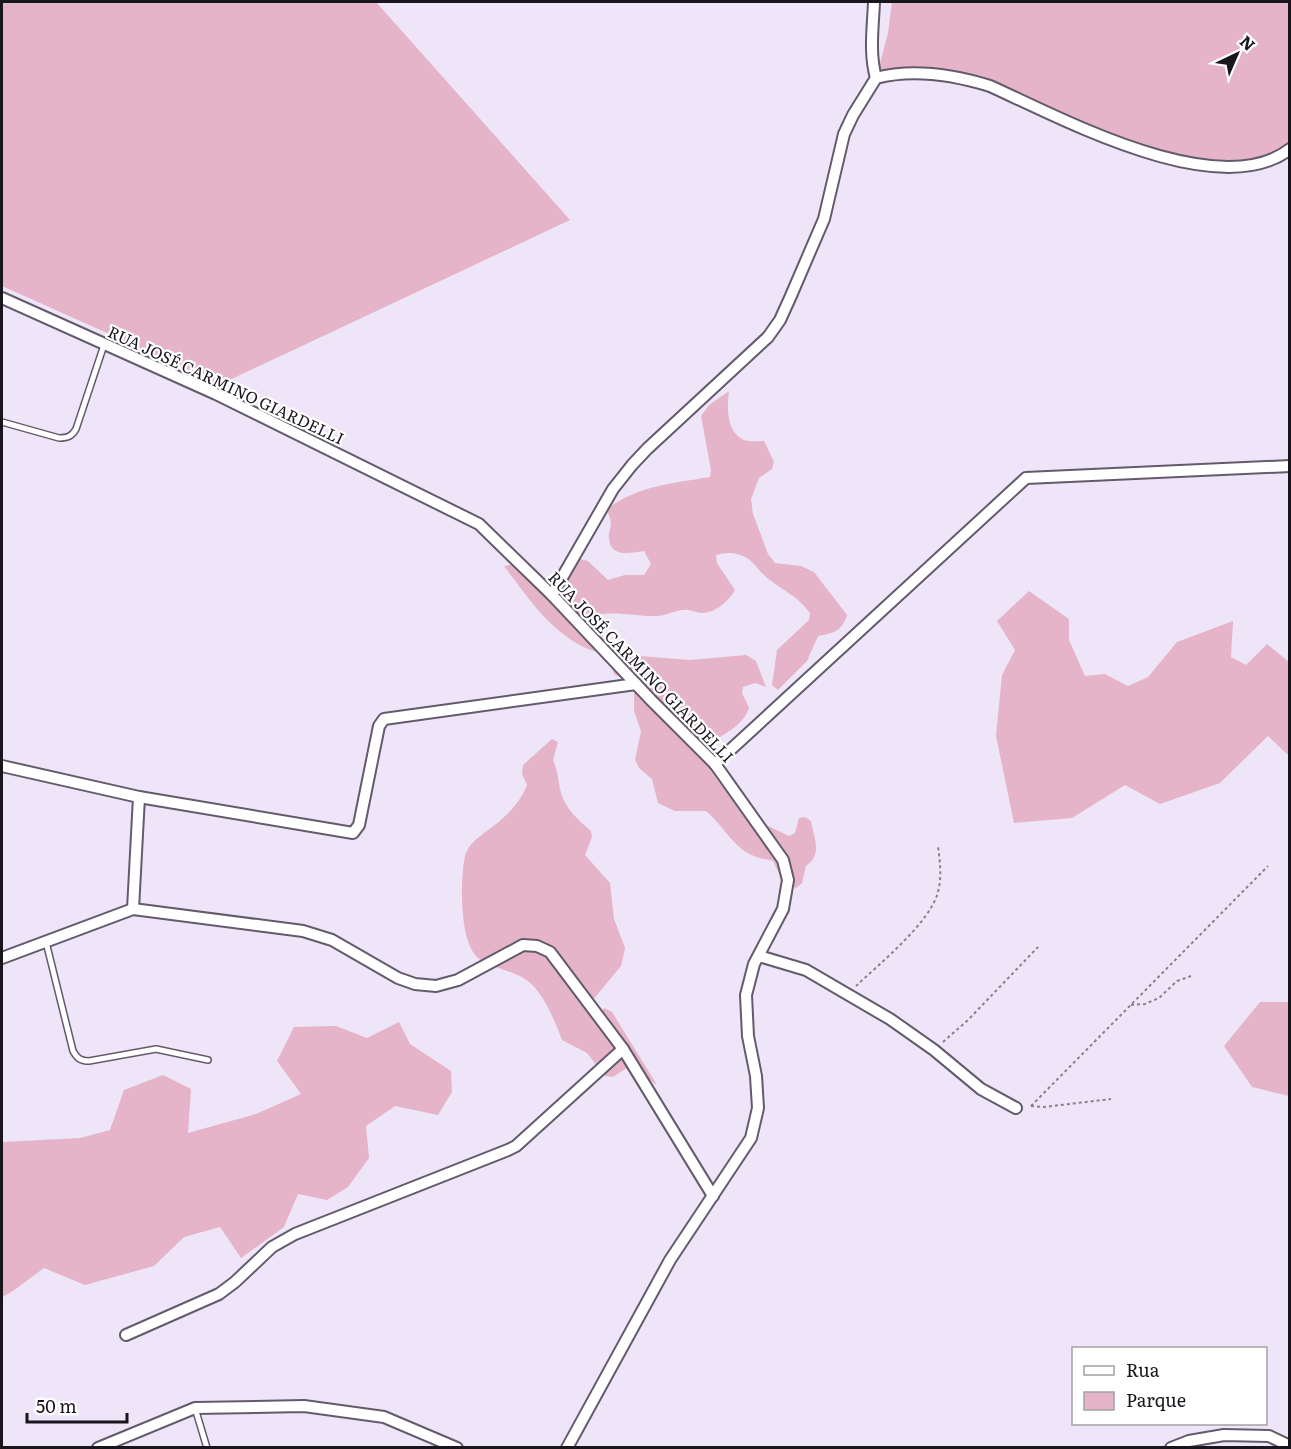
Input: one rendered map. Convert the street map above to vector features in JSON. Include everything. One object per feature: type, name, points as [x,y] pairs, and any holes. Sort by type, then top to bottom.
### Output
[{"type":"street","points":[[874,2],[871,49],[876,78]]},
{"type":"street","points":[[552,595],[619,481],[647,449],[768,337],[780,320],[824,219],[844,134],[876,78],[890,74],[925,74],[966,79],[990,86],[1133,148],[1171,159],[1225,167],[1241,167],[1270,160],[1290,149]]},
{"type":"street","name":"RUA JOSÉ CARMINO GIARDELLI","points":[[2,298],[226,399],[479,524],[552,595],[715,764],[783,860],[788,880],[783,909],[754,964],[746,995],[748,1036],[756,1076],[758,1108],[751,1138],[670,1260],[567,1448]]},
{"type":"street","points":[[715,764],[1026,478],[1290,466]]},
{"type":"street","points":[[2,766],[139,797],[353,832],[359,825],[379,726],[384,719],[636,684]]},
{"type":"street","points":[[134,909],[139,797]]},
{"type":"street","points":[[2,958],[134,909],[320,935],[398,978],[415,984],[436,986],[458,980],[523,945],[537,946],[550,952],[623,1049],[712,1196]]},
{"type":"street","points":[[759,956],[806,970],[890,1019],[934,1050],[981,1089],[1016,1108]]},
{"type":"street","points":[[126,1335],[219,1294],[236,1282],[272,1247],[295,1234],[516,1146],[623,1049]]},
{"type":"street","points":[[98,1448],[195,1408],[304,1406],[384,1417],[457,1448]]},
{"type":"street","points":[[1171,1448],[1189,1441],[1224,1435],[1269,1436],[1290,1446]]},
{"type":"lane","points":[[2,422],[59,438],[72,435],[104,345]]},
{"type":"lane","points":[[46,942],[76,1057],[82,1061],[89,1061],[156,1049],[208,1060]]},
{"type":"lane","points":[[195,1408],[207,1448]]},
{"type":"path","points":[[848,995],[924,920],[938,894],[942,871],[938,846]]},
{"type":"path","points":[[1031,1106],[1268,866]]},
{"type":"path","points":[[934,1050],[968,1020],[1038,947]]},
{"type":"path","points":[[1131,1005],[1145,1005],[1159,998],[1177,981],[1191,976]]},
{"type":"path","points":[[1016,1108],[1111,1099]]},
{"type":"green space","points":[[2,2],[376,2],[570,220],[221,384],[2,286]]},
{"type":"green space","points":[[892,2],[1289,2],[1289,149],[1255,165],[1171,159],[945,75],[876,78],[888,33]]},
{"type":"green space","points":[[729,391],[728,411],[734,431],[744,440],[764,441],[774,462],[772,469],[759,478],[751,499],[753,514],[768,554],[775,563],[801,566],[814,572],[847,615],[842,625],[832,633],[818,636],[807,661],[778,690],[772,685],[777,650],[809,620],[810,613],[799,601],[765,576],[748,559],[731,553],[716,555],[717,563],[735,590],[717,609],[702,613],[681,610],[657,616],[599,614],[585,621],[586,627],[627,655],[690,660],[746,655],[756,661],[766,687],[755,683],[743,687],[742,693],[749,708],[745,716],[740,723],[712,742],[701,753],[718,781],[756,820],[789,836],[795,833],[799,818],[805,817],[811,821],[816,851],[806,866],[802,883],[796,888],[783,882],[773,861],[756,857],[740,848],[706,811],[675,811],[658,803],[652,779],[639,768],[635,760],[641,731],[634,711],[634,684],[614,674],[608,659],[601,653],[578,644],[546,619],[504,566],[514,564],[559,585],[576,558],[588,561],[608,580],[625,575],[644,575],[651,564],[644,551],[622,553],[613,549],[610,544],[611,522],[607,509],[643,490],[710,477],[711,470],[701,416],[709,405]]},
{"type":"green space","points":[[1029,591],[1069,619],[1069,640],[1085,676],[1105,674],[1128,686],[1148,677],[1177,642],[1233,621],[1231,657],[1246,665],[1267,644],[1289,662],[1289,756],[1268,736],[1220,783],[1160,804],[1125,785],[1072,818],[1014,823],[996,736],[1002,675],[1015,650],[997,621]]},
{"type":"green space","points":[[552,739],[558,742],[553,760],[563,799],[577,819],[591,831],[592,837],[585,855],[610,883],[614,919],[625,948],[621,966],[592,1001],[598,1017],[604,1008],[612,1012],[657,1085],[631,1068],[613,1077],[605,1076],[587,1053],[562,1040],[548,1008],[534,986],[516,974],[478,958],[467,939],[462,894],[463,866],[467,850],[517,803],[527,785],[522,774],[523,765]]},
{"type":"green space","points":[[1260,1002],[1289,1002],[1289,1096],[1252,1087],[1224,1046]]},
{"type":"green space","points":[[399,1022],[410,1044],[451,1071],[452,1092],[438,1115],[395,1106],[366,1126],[369,1158],[348,1187],[327,1200],[298,1194],[284,1227],[241,1258],[220,1227],[184,1237],[154,1266],[85,1285],[44,1268],[2,1297],[2,1142],[80,1138],[110,1130],[124,1090],[163,1075],[191,1089],[188,1133],[256,1114],[301,1094],[277,1061],[294,1027],[336,1026],[367,1038]]}]
